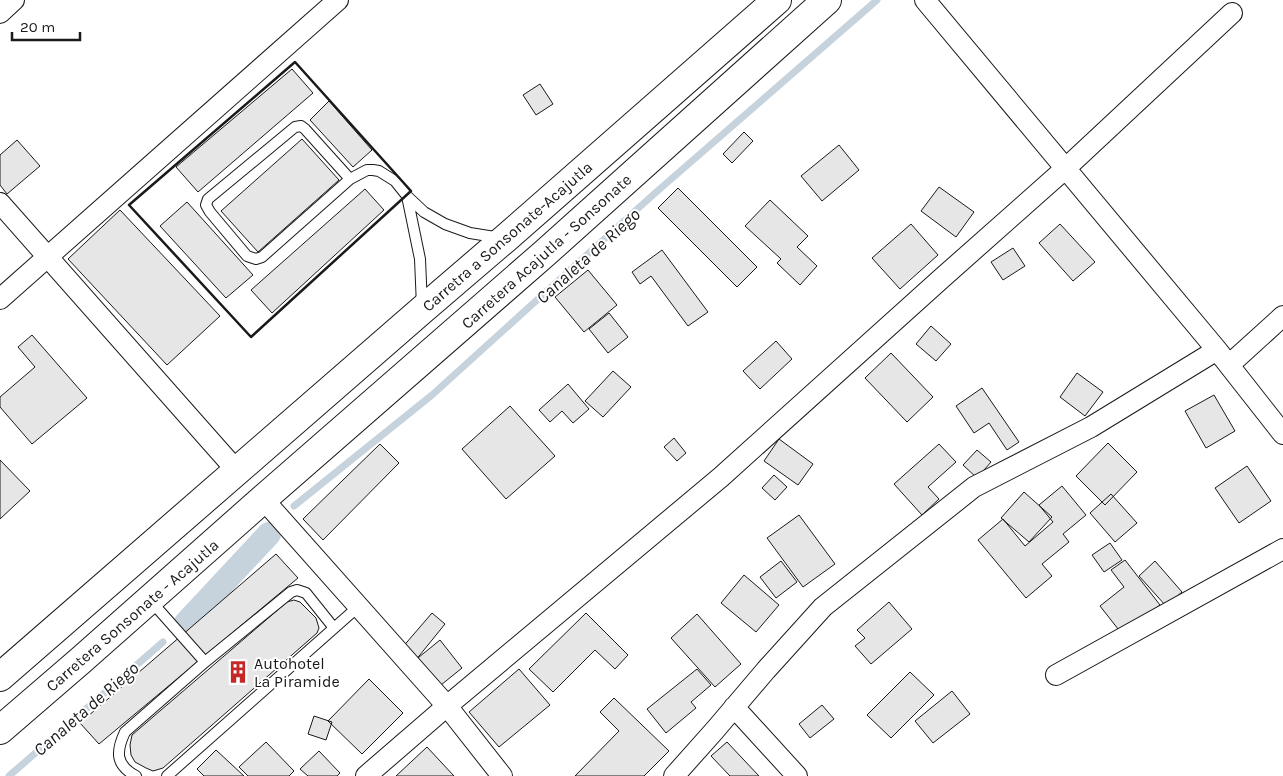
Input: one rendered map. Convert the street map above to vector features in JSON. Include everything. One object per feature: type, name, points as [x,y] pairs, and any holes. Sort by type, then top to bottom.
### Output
[{"type":"highway","name":"Carretra a Sonsonate-Acajutla","points":[[237,471],[777,0]]},
{"type":"highway","name":"Carretera Acajutla - Sonsonate","points":[[263,499],[545,253],[827,0]]},
{"type":"highway","points":[[0,677],[237,471]]},
{"type":"highway","name":"Carretera Sonsonate - Acajutla","points":[[0,730],[263,499]]},
{"type":"street","points":[[0,14],[14,0]]},
{"type":"street","points":[[0,299],[338,0]]},
{"type":"street","points":[[925,0],[1223,357],[1283,434]]},
{"type":"street","points":[[366,776],[721,477],[1066,168],[1232,13]]},
{"type":"street","points":[[0,202],[237,471]]},
{"type":"street","points":[[674,776],[766,670],[824,607],[974,487],[1223,357],[1283,316]]},
{"type":"street","points":[[263,499],[447,706],[502,776]]},
{"type":"street","points":[[1056,675],[1283,549]]},
{"type":"street","points":[[734,707],[796,776]]},
{"type":"lane","points":[[350,179],[305,129],[301,126],[295,127],[208,199],[206,205],[247,256],[256,260],[262,257],[350,179],[367,170],[373,170],[379,171],[396,181],[406,196],[424,212],[456,229],[506,238]]},
{"type":"lane","points":[[406,196],[420,259],[422,310]]},
{"type":"lane","points":[[136,776],[126,771],[119,757],[120,743],[125,732],[205,662],[291,592],[297,590],[306,593],[334,628]]},
{"type":"lane","points":[[149,599],[205,662]]},
{"type":"lane","points":[[167,776],[359,606]]},
{"type":"building","points":[[292,69],[313,93],[198,192],[176,167]]},
{"type":"building","points":[[540,84],[553,104],[536,115],[523,95]]},
{"type":"building","points":[[329,101],[372,150],[353,167],[310,120]]},
{"type":"building","points":[[744,132],[753,141],[732,163],[723,154]]},
{"type":"building","points":[[302,139],[339,180],[258,252],[221,211]]},
{"type":"building","points":[[17,140],[40,166],[7,194],[0,185],[0,155]]},
{"type":"building","points":[[839,145],[859,170],[822,201],[801,176]]},
{"type":"building","points":[[939,187],[974,212],[956,237],[921,211]]},
{"type":"building","points":[[678,188],[757,267],[737,287],[658,208]]},
{"type":"building","points":[[365,189],[384,210],[272,313],[251,290]]},
{"type":"building","points":[[770,200],[808,236],[797,247],[817,266],[800,285],[777,263],[781,259],[745,226]]},
{"type":"building","points":[[187,202],[253,275],[226,298],[160,226]]},
{"type":"building","points":[[120,210],[220,316],[167,365],[68,259]]},
{"type":"building","points":[[911,224],[938,255],[900,289],[872,258]]},
{"type":"building","points":[[1060,224],[1095,262],[1073,281],[1039,243]]},
{"type":"building","points":[[1013,248],[1025,266],[1003,280],[991,262]]},
{"type":"building","points":[[662,250],[708,312],[688,326],[651,276],[640,284],[632,272]]},
{"type":"building","points":[[588,270],[617,305],[584,332],[555,297]]},
{"type":"building","points":[[609,313],[628,337],[608,353],[589,329]]},
{"type":"building","points":[[931,326],[951,344],[936,361],[916,344]]},
{"type":"building","points":[[32,335],[87,398],[32,444],[0,407],[0,397],[35,367],[18,347]]},
{"type":"building","points":[[776,341],[792,359],[760,389],[743,371]]},
{"type":"building","points":[[891,353],[933,397],[907,422],[865,378]]},
{"type":"building","points":[[613,371],[631,387],[603,417],[585,401]]},
{"type":"building","points":[[1077,373],[1103,392],[1085,416],[1060,397]]},
{"type":"building","points":[[568,384],[589,409],[573,423],[562,411],[550,422],[539,410]]},
{"type":"building","points":[[982,388],[1019,442],[1007,450],[989,423],[974,433],[956,406]]},
{"type":"building","points":[[1214,395],[1235,431],[1206,448],[1185,411]]},
{"type":"building","points":[[510,406],[555,456],[506,499],[462,449]]},
{"type":"building","points":[[674,438],[686,453],[677,461],[664,447]]},
{"type":"building","points":[[779,439],[813,464],[798,485],[764,461]]},
{"type":"building","points":[[1108,443],[1137,472],[1105,505],[1076,476]]},
{"type":"building","points":[[380,444],[399,463],[323,540],[303,519]]},
{"type":"building","points":[[939,444],[956,462],[928,487],[939,499],[922,515],[894,484]]},
{"type":"building","points":[[977,450],[991,462],[977,478],[963,465]]},
{"type":"building","points":[[0,460],[30,491],[0,519]]},
{"type":"building","points":[[1247,466],[1271,501],[1239,523],[1215,488]]},
{"type":"building","points":[[774,475],[787,487],[775,500],[762,488]]},
{"type":"building","points":[[1062,486],[1086,515],[1063,534],[1069,542],[1042,564],[1052,576],[1026,598],[978,540],[1003,519],[1025,546],[1053,522],[1039,505]]},
{"type":"building","points":[[1024,492],[1052,517],[1029,542],[1001,518]]},
{"type":"building","points":[[1111,494],[1137,523],[1115,542],[1090,513]]},
{"type":"building","points":[[799,515],[835,564],[803,587],[767,538]]},
{"type":"building","points":[[1110,543],[1122,560],[1104,572],[1092,555]]},
{"type":"building","points":[[276,554],[298,578],[99,744],[80,723]]},
{"type":"building","points":[[1125,560],[1160,605],[1122,634],[1100,606],[1124,587],[1111,570]]},
{"type":"building","points":[[781,561],[797,582],[776,598],[760,577]]},
{"type":"building","points":[[1155,561],[1182,592],[1166,606],[1139,576]]},
{"type":"building","points":[[744,575],[779,605],[756,632],[721,603]]},
{"type":"building","name":"Autohotel La Piramide","points":[[294,600],[300,602],[316,618],[319,628],[317,633],[163,768],[153,771],[135,762],[131,755],[132,735],[287,602]]},
{"type":"building","points":[[889,602],[912,629],[871,664],[855,646],[865,638],[857,630]]},
{"type":"building","points":[[432,613],[445,624],[415,661],[401,649]]},
{"type":"building","points":[[586,613],[628,655],[615,669],[595,650],[553,692],[529,669]]},
{"type":"building","points":[[697,614],[741,664],[715,687],[671,638]]},
{"type":"building","points":[[440,640],[462,668],[436,689],[413,662]]},
{"type":"building","points":[[519,669],[550,705],[499,747],[469,712]]},
{"type":"building","points":[[697,669],[711,685],[691,702],[696,708],[666,733],[647,709]]},
{"type":"building","points":[[910,672],[934,695],[891,738],[867,715]]},
{"type":"building","points":[[369,679],[403,713],[362,754],[328,721]]},
{"type":"building","points":[[952,691],[970,714],[933,743],[915,721]]},
{"type":"building","points":[[614,698],[669,751],[644,776],[575,776],[619,731],[600,712]]},
{"type":"building","points":[[822,705],[834,719],[810,738],[799,724]]},
{"type":"building","points":[[314,716],[332,722],[326,740],[308,734]]},
{"type":"building","points":[[266,742],[294,771],[289,776],[248,776],[239,767]]},
{"type":"building","points":[[727,742],[759,776],[730,776],[711,756]]},
{"type":"building","points":[[427,747],[454,776],[396,776]]},
{"type":"building","points":[[216,750],[244,776],[204,776],[197,769]]},
{"type":"building","points":[[319,751],[340,773],[337,776],[308,776],[300,769]]},
{"type":"waterway","name":"Canaleta de Riego","points":[[294,506],[432,395],[654,194],[877,0]]},
{"type":"waterway","points":[[186,623],[269,534]]},
{"type":"waterway","name":"Canaleta de Riego","points":[[9,776],[163,642]]},
{"type":"wall","points":[[295,62],[411,191],[251,337],[129,205],[295,62]]},
{"type":"place","name":"Autohotel La Piramide","points":[[238,672]]}]
